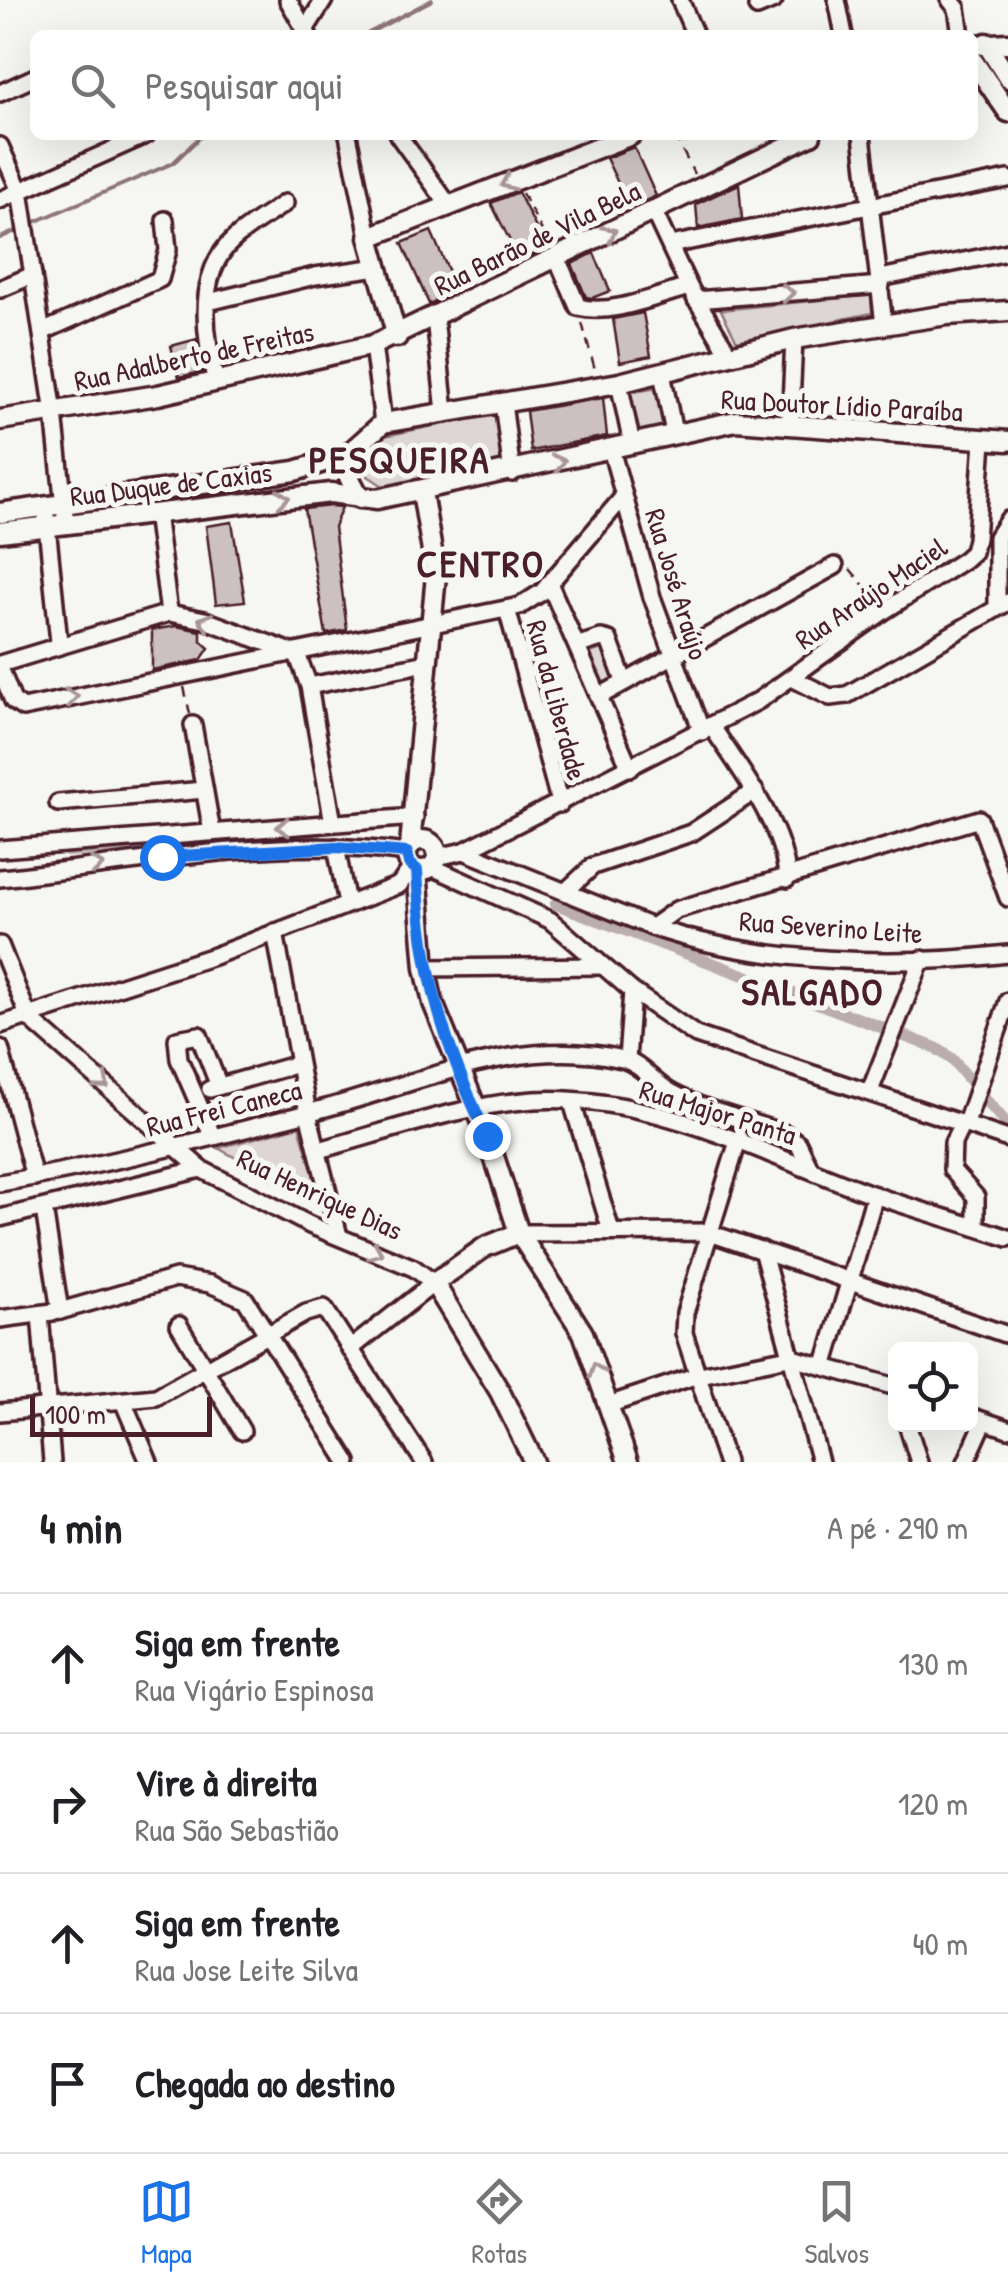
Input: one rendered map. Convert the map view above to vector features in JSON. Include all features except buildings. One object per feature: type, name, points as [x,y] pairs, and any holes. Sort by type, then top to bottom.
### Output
[{"type":"main road","points":[[1008,43],[991,49],[1008,78]]},
{"type":"main road","points":[[978,71],[1008,112]]},
{"type":"main road","points":[[397,337],[369,236],[618,140]]},
{"type":"main road","name":"Rua Barão de Vila Bela","points":[[397,337],[800,140]]},
{"type":"main road","points":[[360,498],[348,477],[348,455],[383,423],[619,383],[794,340],[884,324],[1008,311]]},
{"type":"main road","name":"Rua Adalberto de Freitas","points":[[0,420],[216,382],[397,337]]},
{"type":"main road","name":"Rua Doutor Lídio Paraíba","points":[[512,473],[736,421],[1008,441]]},
{"type":"main road","name":"Rua Duque de Caxias","points":[[0,513],[296,471],[348,455]]},
{"type":"main road","name":"Rua Duque de Caxias","points":[[0,532],[331,492],[360,498],[422,492],[512,473]]},
{"type":"main road","points":[[422,492],[436,575],[428,628],[415,817],[425,968],[456,1066],[520,1233],[583,1334],[628,1462]]},
{"type":"main road","points":[[520,1233],[485,1247],[434,1282],[500,1392],[534,1462]]},
{"type":"street","points":[[288,0],[305,30]]},
{"type":"street","points":[[307,30],[324,0]]},
{"type":"street","points":[[680,0],[693,30]]},
{"type":"street","points":[[757,7],[774,0]]},
{"type":"street","points":[[843,30],[837,1],[849,0]]},
{"type":"street","points":[[950,0],[956,8],[960,30]]},
{"type":"street","points":[[0,92],[30,80]]},
{"type":"street","points":[[0,200],[135,140]]},
{"type":"street","points":[[349,140],[369,236]]},
{"type":"street","points":[[402,140],[450,207]]},
{"type":"street","points":[[863,140],[884,324]]},
{"type":"street","points":[[0,146],[20,191],[54,413],[59,642]]},
{"type":"street","points":[[670,245],[1008,180]]},
{"type":"street","points":[[216,382],[204,332],[208,302],[224,250],[285,204]]},
{"type":"street","points":[[654,212],[692,294],[729,354]]},
{"type":"street","points":[[42,332],[160,279],[168,250],[165,220]]},
{"type":"street","points":[[557,258],[578,307],[607,309],[692,294],[880,281],[1008,252]]},
{"type":"street","points":[[208,302],[315,276],[378,267]]},
{"type":"street","points":[[0,289],[33,275]]},
{"type":"street","points":[[435,318],[445,412]]},
{"type":"street","points":[[790,426],[794,340]]},
{"type":"street","points":[[373,345],[383,423]]},
{"type":"street","points":[[662,374],[674,433]]},
{"type":"street","points":[[619,383],[632,444]]},
{"type":"street","points":[[503,403],[512,473]]},
{"type":"street","name":"Rua Araújo Maciel","points":[[420,857],[464,851],[707,730],[792,678],[973,552],[983,441]]},
{"type":"street","name":"Rua José Araújo","points":[[610,449],[671,655],[707,730],[755,791],[787,862],[787,879]]},
{"type":"street","points":[[332,824],[309,686],[296,654],[204,620],[169,612],[59,642],[0,666],[13,700],[23,708],[181,674],[296,654],[428,628],[506,609],[532,600],[550,583],[624,496]]},
{"type":"street","points":[[156,513],[169,612]]},
{"type":"street","points":[[792,678],[830,697],[847,696],[1003,604],[998,537],[1008,520]]},
{"type":"street","points":[[600,696],[835,566]]},
{"type":"street","points":[[550,583],[630,768]]},
{"type":"street","name":"Rua da Liberdade","points":[[506,609],[560,804]]},
{"type":"street","points":[[579,645],[601,638],[610,640],[624,681]]},
{"type":"street","points":[[309,686],[427,663]]},
{"type":"street","points":[[193,725],[212,832]]},
{"type":"street","points":[[58,802],[204,790]]},
{"type":"street","points":[[565,892],[593,866],[691,833],[755,791]]},
{"type":"street","points":[[0,848],[415,817]]},
{"type":"street","points":[[652,927],[676,910],[978,820],[1008,898]]},
{"type":"street","points":[[336,847],[347,902]]},
{"type":"street","points":[[0,878],[162,857],[336,847],[420,857],[550,920],[632,991],[696,1035],[1008,1139]]},
{"type":"street","name":"Rua Severino Leite","points":[[464,851],[693,941],[818,956],[922,959],[1008,954]]},
{"type":"street","points":[[0,1026],[399,886],[420,857]]},
{"type":"street","points":[[275,932],[308,1113],[339,1236]]},
{"type":"street","points":[[0,945],[29,1018]]},
{"type":"street","points":[[870,1090],[922,959]]},
{"type":"street","points":[[425,968],[601,966]]},
{"type":"street","points":[[627,1060],[632,991]]},
{"type":"street","points":[[976,1227],[976,1197],[952,1170],[953,1143],[1008,1001]]},
{"type":"street","name":"Rua Henrique Dias","points":[[29,1018],[201,1169],[414,1268],[434,1282]]},
{"type":"street","points":[[212,1134],[176,1050],[181,1037],[199,1035],[219,1086]]},
{"type":"street","points":[[0,1048],[34,1177]]},
{"type":"street","name":"Rua Major Panta","points":[[456,1066],[566,1053],[627,1060],[672,1093],[786,1134],[798,1143],[809,1166]]},
{"type":"street","points":[[197,1095],[298,1064]]},
{"type":"street","name":"Rua Frei Caneca","points":[[0,1183],[146,1154],[172,1144],[308,1113],[398,1089],[456,1066]]},
{"type":"street","name":"Rua Major Panta","points":[[318,1150],[474,1108],[535,1100],[635,1109],[739,1138],[875,1196],[1008,1238]]},
{"type":"street","points":[[572,1102],[611,1232]]},
{"type":"street","points":[[726,1462],[694,1376],[684,1333],[685,1312],[739,1138]]},
{"type":"street","name":"Rua Frei Caneca","points":[[0,1218],[201,1169]]},
{"type":"street","points":[[825,1364],[875,1196]]},
{"type":"street","points":[[44,1209],[60,1311]]},
{"type":"street","points":[[520,1233],[708,1232],[1008,1335]]},
{"type":"street","points":[[762,1250],[820,1462]]},
{"type":"street","points":[[0,1320],[60,1311],[176,1278],[210,1284],[244,1299],[348,1462]]},
{"type":"street","points":[[350,1349],[434,1282]]},
{"type":"street","points":[[0,1412],[156,1397],[267,1338],[306,1312],[324,1308],[424,1462]]},
{"type":"street","points":[[40,1314],[52,1462]]},
{"type":"street","points":[[179,1324],[242,1431]]},
{"type":"street","points":[[608,1405],[694,1376],[789,1357],[825,1364],[888,1386]]},
{"type":"street","points":[[123,1401],[149,1462]]},
{"type":"street","points":[[978,1419],[1006,1424]]},
{"type":"street","points":[[910,1432],[919,1462]]},
{"type":"street","points":[[966,1462],[974,1432]]},
{"type":"path","points":[[677,140],[700,187]]},
{"type":"path","points":[[515,180],[557,258]]},
{"type":"path","points":[[578,307],[599,386]]},
{"type":"path","points":[[835,566],[843,564],[854,573],[884,611]]},
{"type":"path","points":[[181,674],[193,725]]},
{"type":"shaded area","points":[[871,295],[872,313],[737,341],[721,310]]},
{"type":"shaded area","points":[[658,388],[666,427],[636,436],[627,393]]},
{"type":"shaded area","points":[[490,414],[498,419],[505,453],[499,461],[386,488],[368,476],[363,451],[380,437]]},
{"type":"shaded area","points":[[607,647],[620,677],[601,685],[590,653]]},
{"type":"shaded area","points":[[299,1126],[323,1207],[218,1148]]},
{"type":"waterway","points":[[375,30],[432,0]]},
{"type":"waterway","points":[[35,222],[173,163],[197,140]]},
{"type":"waterway","points":[[0,238],[16,231]]},
{"type":"waterway","points":[[67,851],[316,834]]},
{"type":"waterway","points":[[556,904],[936,1048],[952,1059],[977,1089]]},
{"type":"waterway","points":[[982,1096],[1008,1125]]},
{"type":"district","name":"PESQUEIRA","points":[[400,460]]},
{"type":"district","name":"CENTRO","points":[[481,564]]},
{"type":"district","name":"SALGADO","points":[[813,992]]},
{"type":"route","points":[[162,857],[336,847],[407,853],[409,863],[417,870],[425,968],[433,1003],[462,1084],[487,1136]]}]
